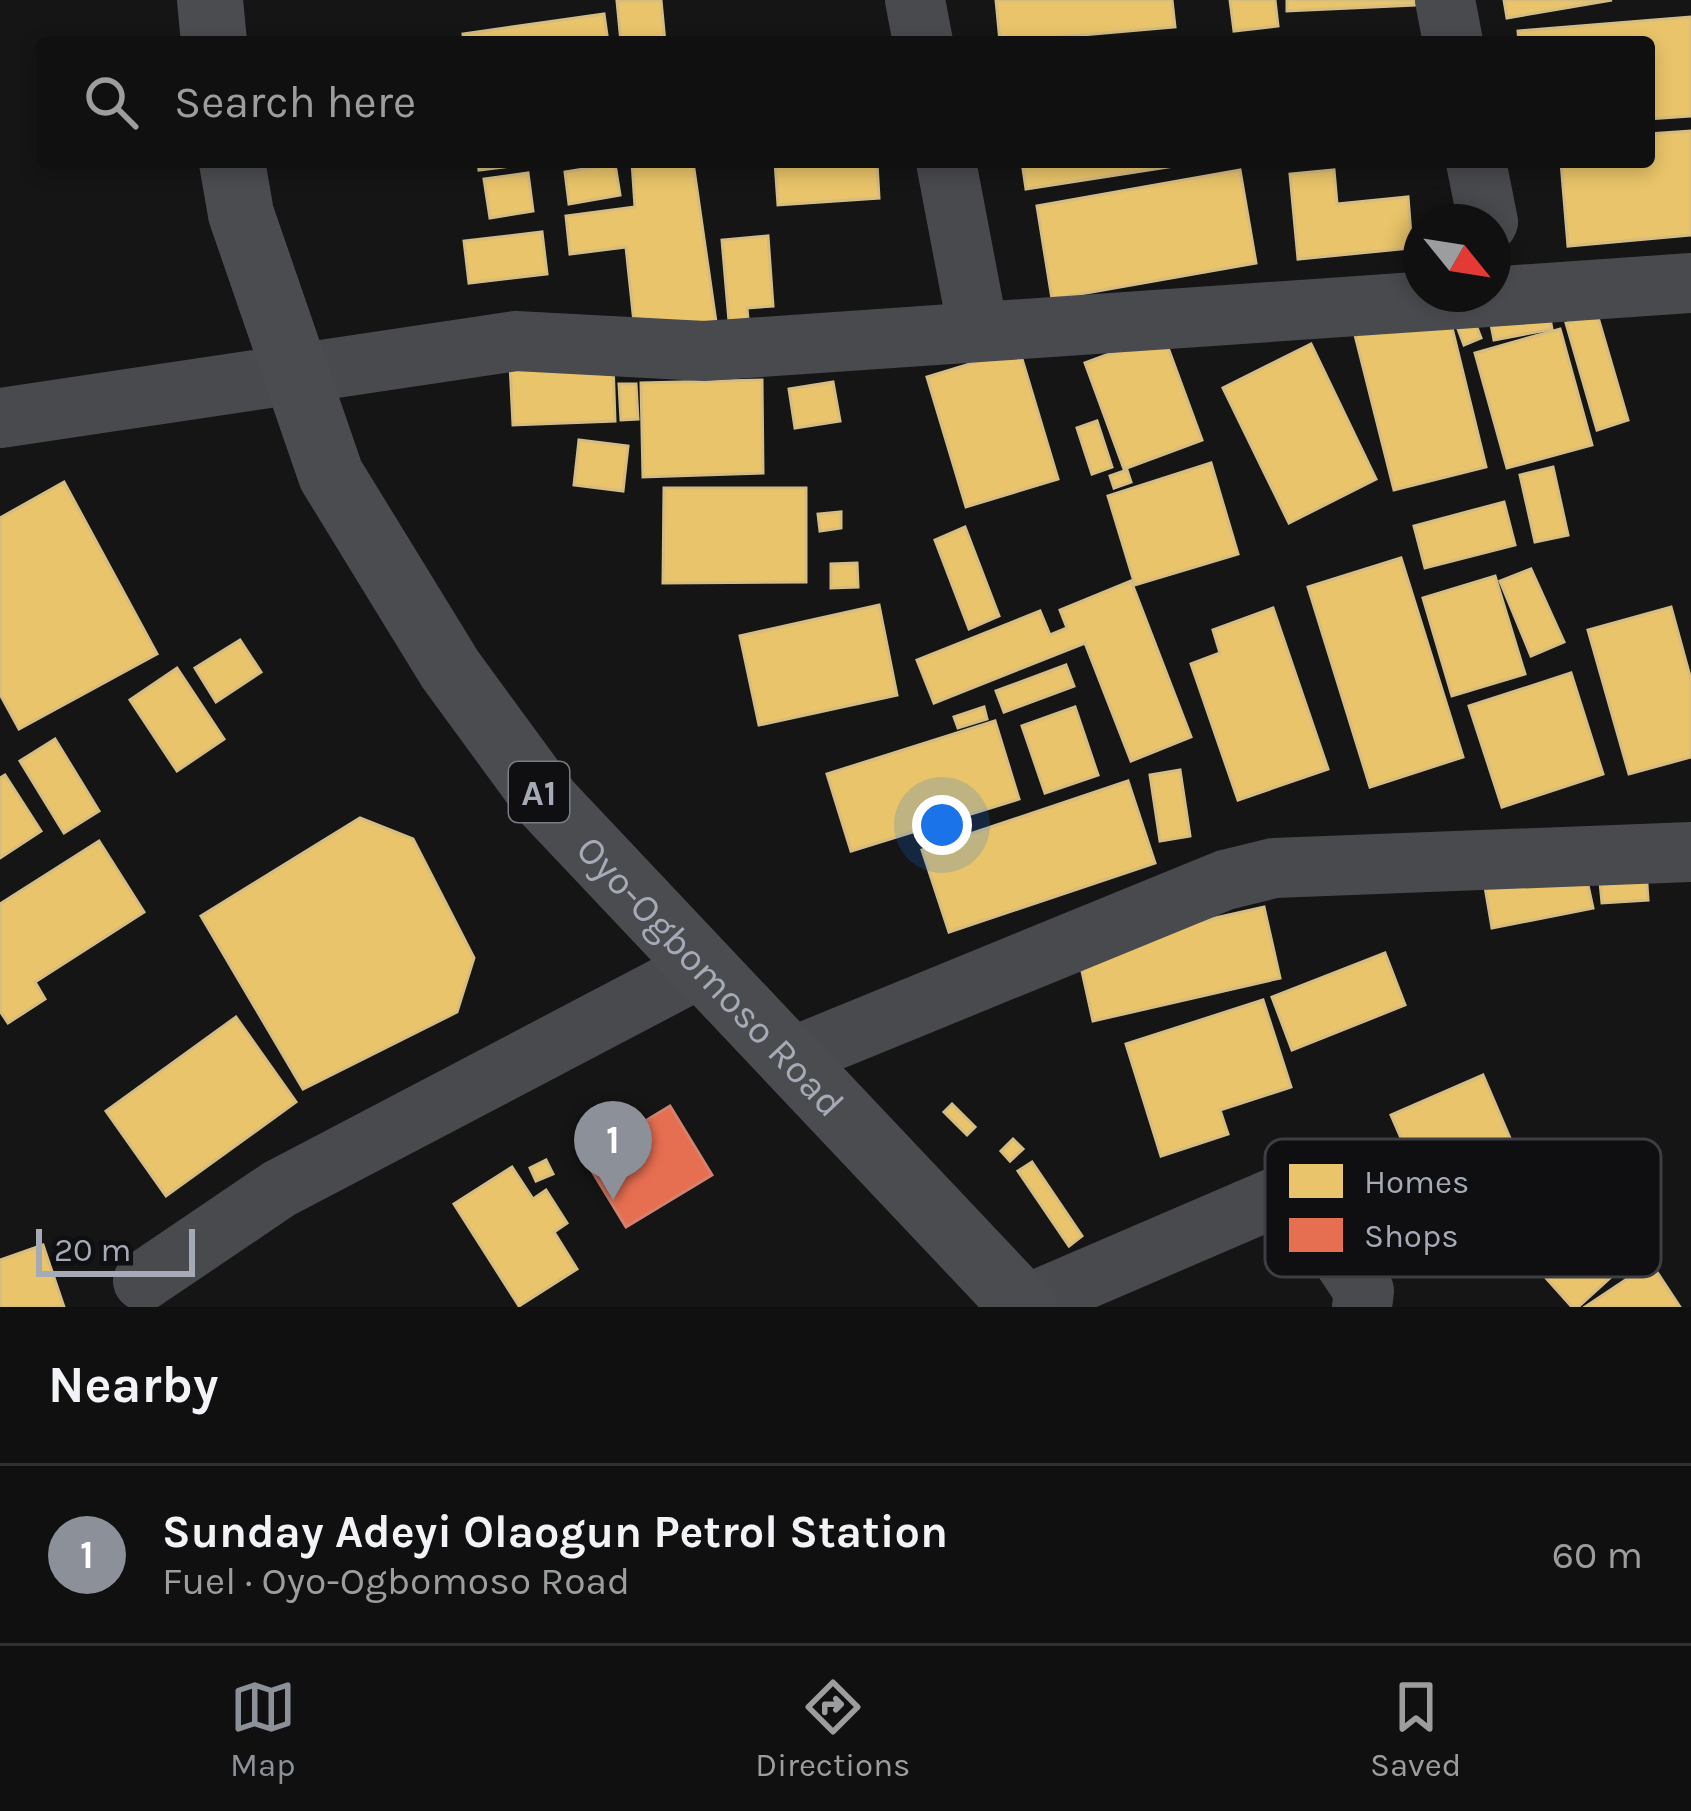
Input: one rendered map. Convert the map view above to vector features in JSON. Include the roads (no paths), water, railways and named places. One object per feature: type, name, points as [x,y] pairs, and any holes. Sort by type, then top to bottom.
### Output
[{"type":"highway","points":[[209,0],[213,36]]},
{"type":"highway","name":"Oyo-Ogbomoso Road","points":[[233,168],[241,214],[332,475],[449,669],[548,803],[1024,1306]]},
{"type":"street","points":[[915,0],[922,36]]},
{"type":"street","points":[[1445,0],[1452,36]]},
{"type":"street","points":[[947,168],[978,330]]},
{"type":"street","points":[[1477,168],[1484,204]]},
{"type":"street","points":[[1511,273],[1691,283]]},
{"type":"street","points":[[0,418],[516,341],[704,351],[978,330],[1403,283]]},
{"type":"street","points":[[790,1058],[1225,880],[1274,868],[1691,852]]},
{"type":"street","points":[[142,1281],[279,1189],[702,967]]},
{"type":"street","points":[[1024,1306],[1265,1202]]},
{"type":"street","points":[[1354,1277],[1364,1292],[1362,1307]]},
{"type":"place","name":"Sunday Adeyi Olaogun Petrol Station","points":[[613,1200]]}]
